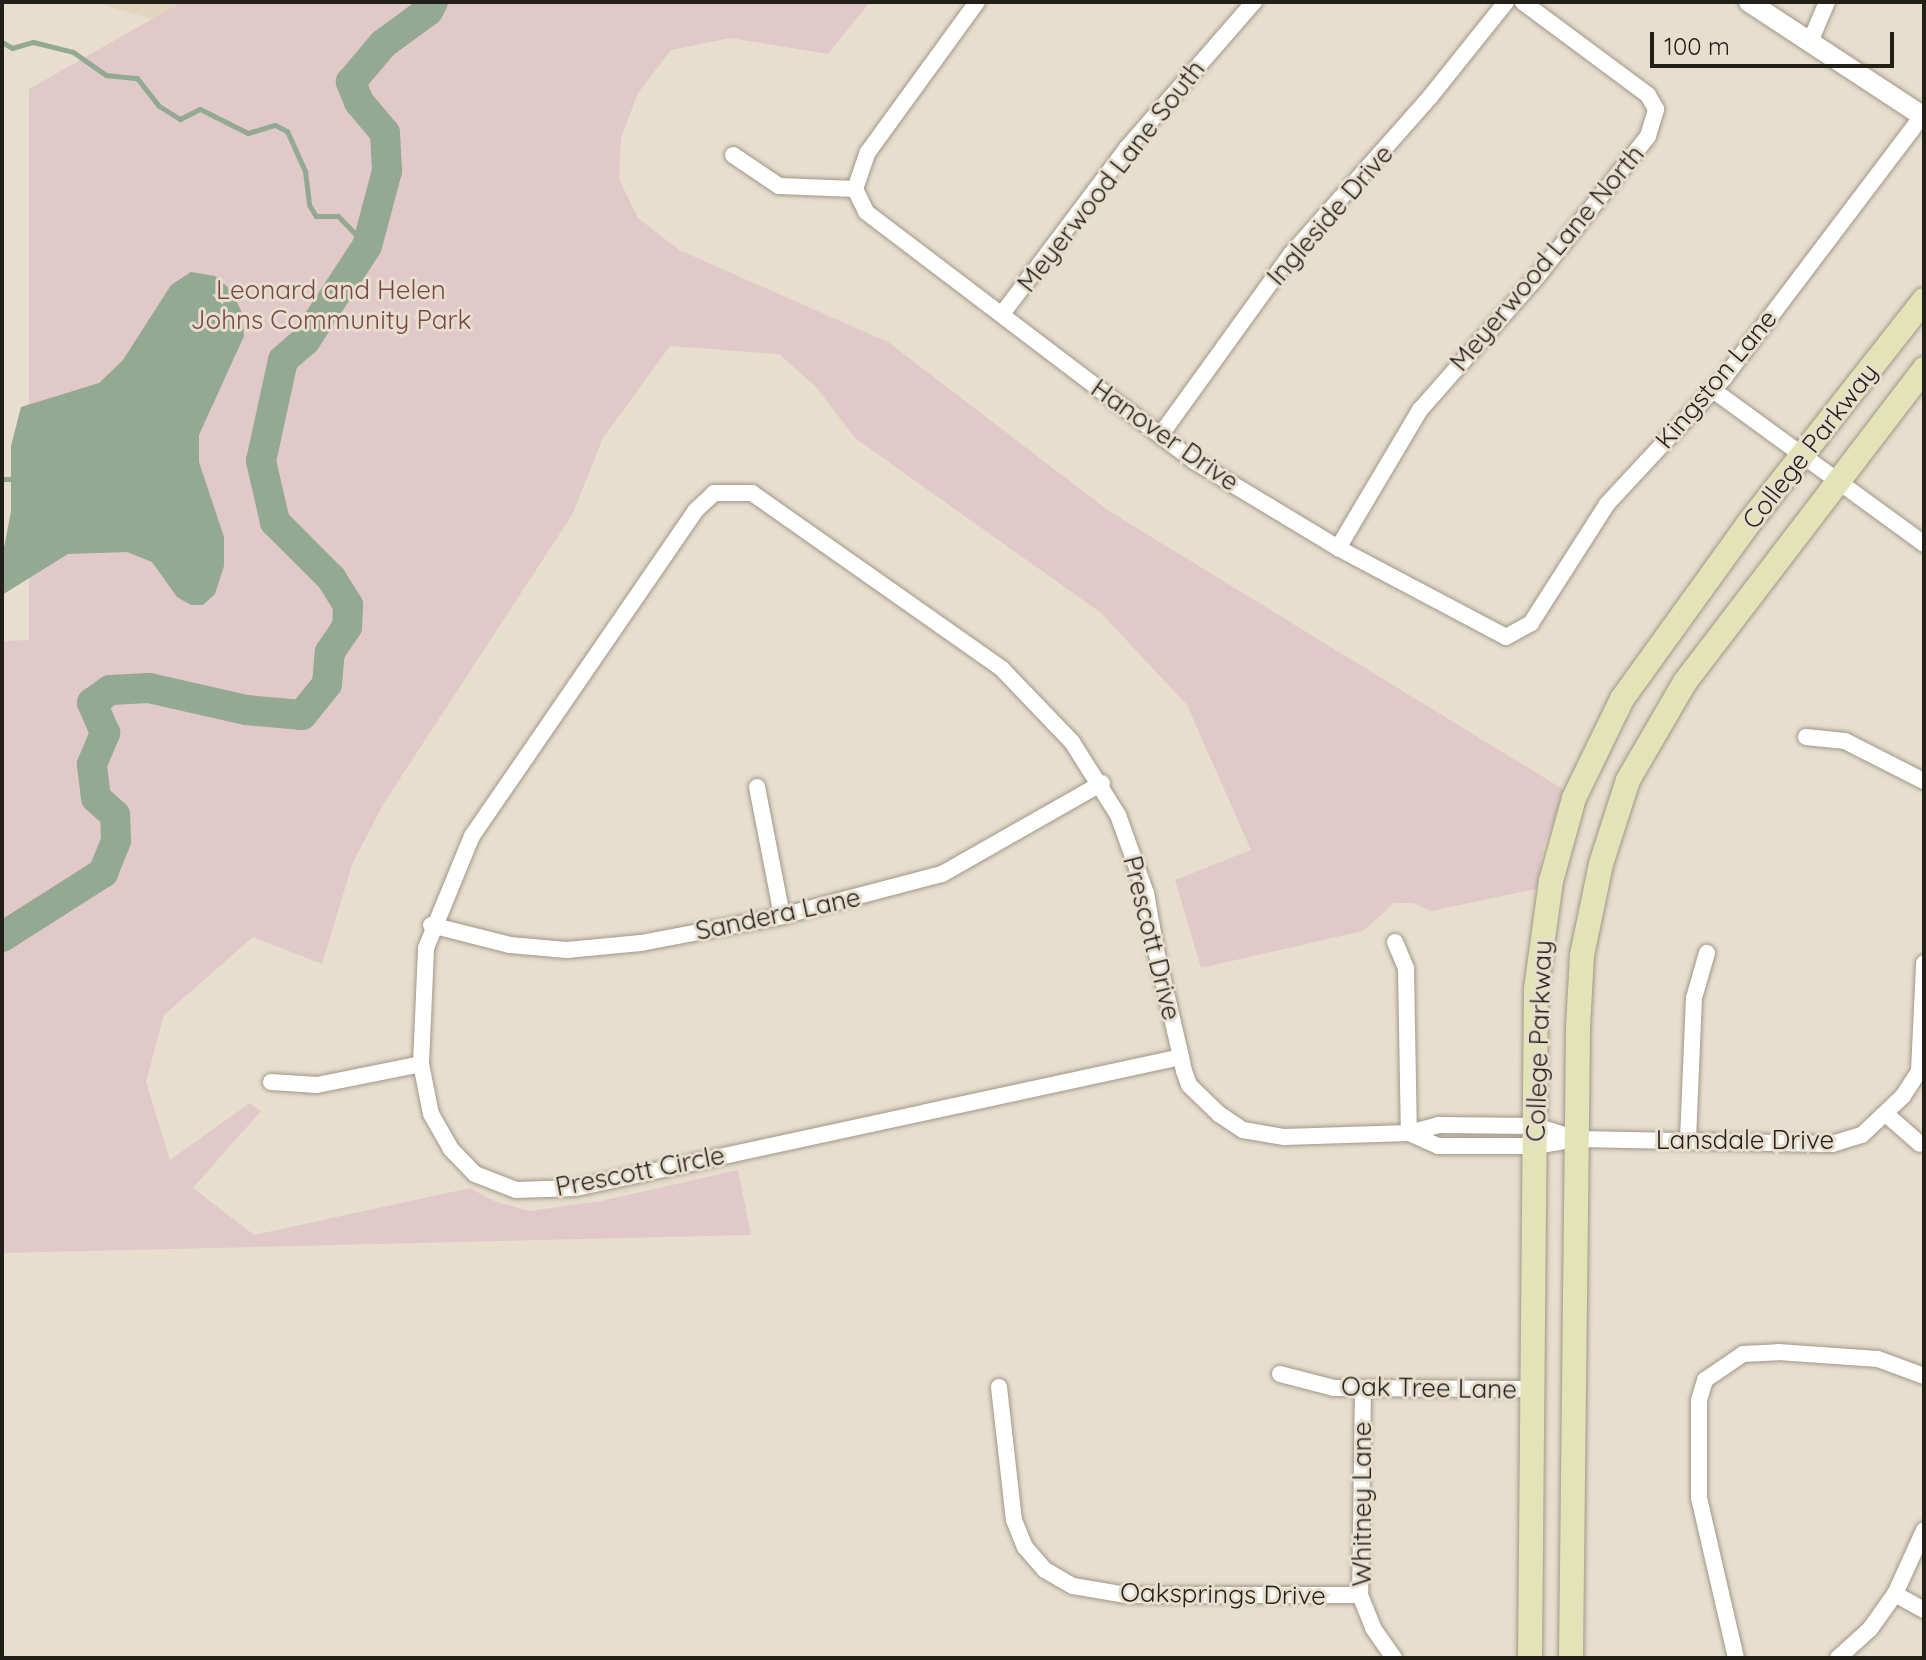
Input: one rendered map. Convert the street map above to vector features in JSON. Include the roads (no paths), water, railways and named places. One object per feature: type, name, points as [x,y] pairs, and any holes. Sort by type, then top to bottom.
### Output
[{"type":"main road","name":"College Parkway","points":[[1530,1658],[1540,947],[1551,881],[1574,798],[1622,699],[1803,455],[1924,300]]},
{"type":"main road","name":"College Parkway","points":[[1571,1658],[1582,955],[1601,864],[1628,780],[1685,682],[1924,369]]},
{"type":"street","points":[[733,155],[779,186],[855,189],[868,152],[977,2]]},
{"type":"street","name":"Meyerwood Lane South","points":[[1002,314],[1127,148],[1254,2]]},
{"type":"street","name":"Ingleside Drive","points":[[1162,433],[1292,253],[1421,109],[1506,2]]},
{"type":"street","name":"Meyerwood Lane North","points":[[1338,548],[1420,410],[1536,278],[1648,136],[1656,109],[1648,95],[1523,2]]},
{"type":"street","points":[[1749,2],[1923,116]]},
{"type":"street","points":[[1810,42],[1827,2]]},
{"type":"street","name":"Kingston Lane","points":[[1506,637],[1531,623],[1607,504],[1713,390],[1923,116]]},
{"type":"street","name":"Hanover Drive","points":[[855,189],[866,212],[1162,433],[1194,461],[1338,548],[1506,637]]},
{"type":"street","points":[[1713,390],[1838,478],[1924,544]]},
{"type":"street","name":"Prescott Drive","points":[[702,505],[714,493],[752,493],[1002,669],[1053,719],[1102,783],[1146,893],[1189,1085],[1243,1130],[1284,1137],[1409,1133],[1438,1125],[1577,1139]]},
{"type":"street","name":"Prescott Circle","points":[[702,505],[472,836],[431,925],[421,993],[421,1064],[440,1133],[475,1174],[502,1188],[557,1190],[1181,1057]]},
{"type":"street","points":[[1806,737],[1845,741],[1924,781]]},
{"type":"street","name":"Sandera Lane","points":[[431,925],[510,945],[567,950],[641,943],[782,916],[942,874],[1102,783]]},
{"type":"street","points":[[757,787],[782,916]]},
{"type":"street","points":[[1395,942],[1406,968],[1409,1133]]},
{"type":"street","points":[[1688,1140],[1694,998],[1707,953]]},
{"type":"street","name":"Lansdale Drive","points":[[1577,1139],[1832,1144],[1862,1135],[1886,1114],[1919,1071],[1924,963]]},
{"type":"street","points":[[271,1082],[317,1085],[421,1064]]},
{"type":"street","points":[[1886,1114],[1920,1144]]},
{"type":"street","points":[[1736,1658],[1699,1498],[1699,1400],[1705,1380],[1743,1354],[1778,1352],[1878,1359],[1924,1376]]},
{"type":"street","name":"Oak Tree Lane","points":[[1280,1374],[1334,1388],[1532,1389]]},
{"type":"street","name":"Oaksprings Drive","points":[[999,1387],[1014,1520],[1025,1547],[1045,1570],[1073,1586],[1126,1595],[1360,1595]]},
{"type":"street","name":"Whitney Lane","points":[[1363,1389],[1360,1595],[1373,1628],[1394,1658]]},
{"type":"street","points":[[1838,1658],[1870,1629],[1895,1594],[1924,1530]]},
{"type":"street","points":[[1895,1594],[1924,1610]]},
{"type":"waterway","points":[[2,937],[103,873],[116,840],[115,815],[96,798],[92,764],[105,733],[92,703],[110,690],[149,688],[246,710],[302,715],[327,684],[330,652],[347,627],[348,605],[332,579],[275,522],[261,461],[283,360],[305,341],[367,246],[387,171],[385,133],[359,102],[351,82],[383,44],[428,11],[433,2]]},
{"type":"waterway","points":[[2,42],[12,48],[33,42],[73,52],[106,75],[137,78],[159,106],[180,119],[200,109],[248,133],[275,125],[287,131],[305,171],[309,205],[316,216],[338,216],[367,246]]},
{"type":"waterway","points":[[2,479],[11,479]]},
{"type":"park label","name":"Leonard and Helen Johns Community Park","points":[[331,305]]}]
